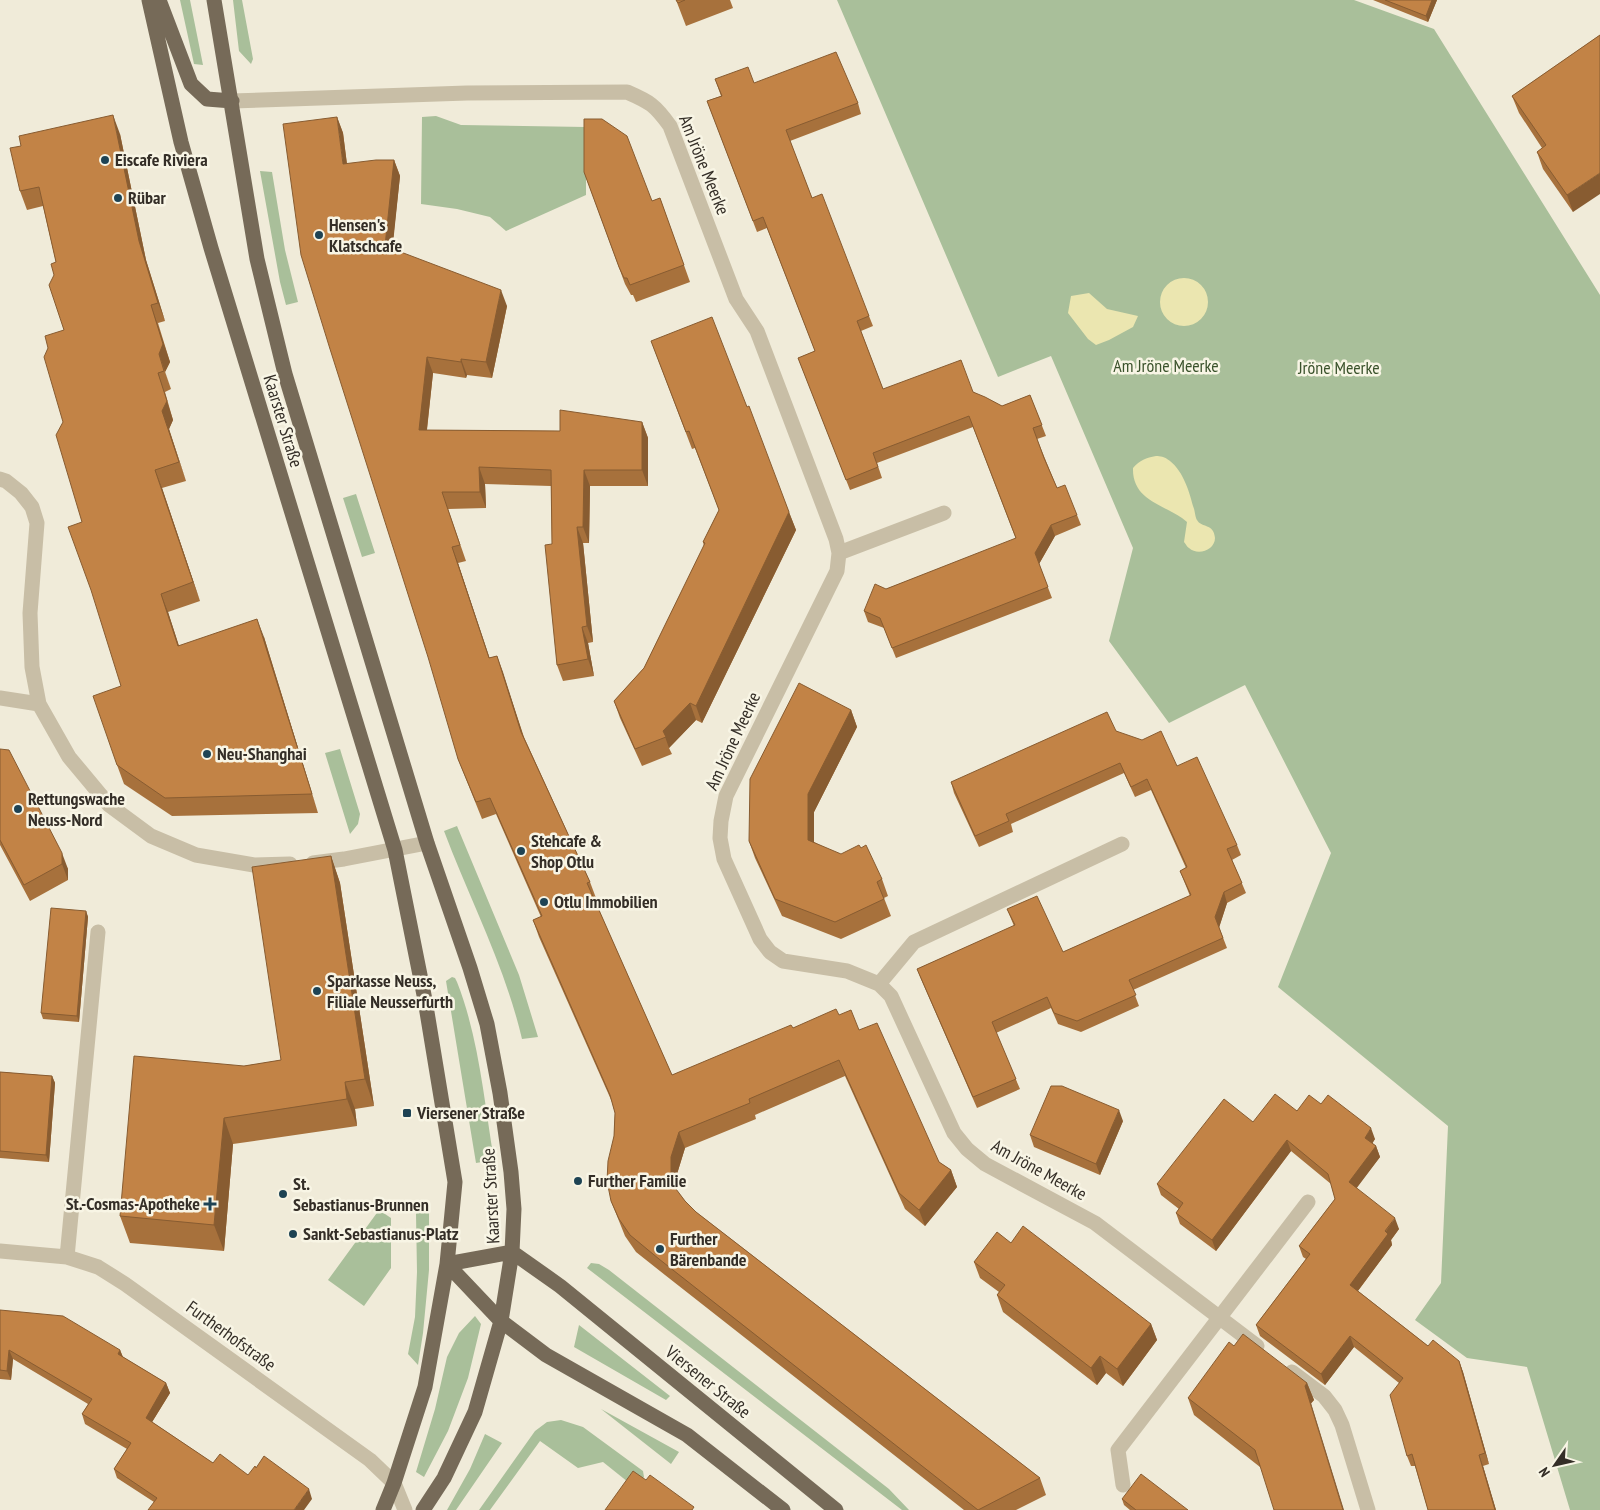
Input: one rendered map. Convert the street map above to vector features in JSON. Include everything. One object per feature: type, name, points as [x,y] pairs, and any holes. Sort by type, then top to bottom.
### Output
[{"type":"main road","name":"Kaarster Straße","points":[[149,0],[181,142],[211,248],[395,850],[425,1000],[455,1182],[447,1264],[425,1387],[394,1483],[383,1510]]},
{"type":"main road","points":[[159,0],[191,84],[207,99],[232,101]]},
{"type":"main road","name":"Kaarster Straße","points":[[214,0],[257,259],[285,374],[427,843],[487,1024],[500,1093],[511,1172],[514,1209],[512,1252],[502,1321],[475,1412],[444,1478],[423,1510]]},
{"type":"main road","points":[[447,1264],[512,1252]]},
{"type":"main road","name":"Viersener Straße","points":[[512,1252],[567,1292],[829,1508]]},
{"type":"main road","points":[[447,1264],[502,1321],[546,1355],[688,1435],[784,1510]]},
{"type":"street","name":"Am Jröne Meerke","points":[[232,101],[467,93],[627,92],[648,101],[661,113],[670,126],[736,299],[757,331],[836,539],[839,553],[837,571],[726,796],[720,838],[724,859],[760,939],[770,952],[783,961],[847,971],[879,984],[891,996],[954,1133],[967,1150],[985,1164],[1095,1222],[1268,1354]]},
{"type":"street","points":[[0,479],[6,481],[21,493],[32,507],[37,523],[30,613],[32,667],[39,704],[69,757],[108,805],[151,836],[196,855],[254,865],[280,865],[344,859],[427,843]]},
{"type":"street","points":[[839,553],[944,514]]},
{"type":"street","points":[[0,698],[39,704]]},
{"type":"street","points":[[879,984],[914,942],[1122,844]]},
{"type":"street","points":[[67,1257],[98,932]]},
{"type":"street","points":[[1123,1485],[1118,1450],[1308,1202]]},
{"type":"street","name":"Furtherhofstraße","points":[[0,1251],[67,1257],[98,1267],[125,1284],[364,1455],[394,1483],[405,1510]]},
{"type":"street","points":[[1284,1366],[1324,1396],[1335,1410],[1342,1425],[1368,1510]]},
{"type":"green space","points":[[180,0],[190,0],[203,65],[194,64]]},
{"type":"green space","points":[[233,0],[242,0],[253,59],[251,64],[239,51]]},
{"type":"green space","name":"Jröne Meerke","points":[[837,0],[1354,0],[1434,29],[1600,295],[1600,1510],[1570,1510],[1527,1367],[1467,1358],[1415,1320],[1441,1283],[1448,1126],[1278,987],[1331,853],[1245,685],[1169,723],[1109,641],[1133,548],[1051,356],[998,377]]},
{"type":"green space","points":[[436,116],[461,125],[586,127],[586,195],[506,231],[490,217],[457,209],[421,204],[422,117]]},
{"type":"green space","points":[[260,171],[272,172],[285,250],[298,302],[286,305],[280,282]]},
{"type":"green space","points":[[356,494],[375,553],[362,557],[343,498]]},
{"type":"green space","points":[[340,749],[360,814],[358,824],[350,834],[325,753]]},
{"type":"green space","points":[[457,826],[519,975],[538,1037],[522,1039],[497,959],[444,831]]},
{"type":"green space","points":[[452,977],[457,982],[471,1025],[494,1160],[476,1163],[446,981]]},
{"type":"green space","points":[[421,1205],[429,1205],[429,1270],[418,1365],[408,1354],[415,1317],[417,1272],[416,1214]]},
{"type":"green space","points":[[379,1210],[391,1218],[391,1268],[364,1306],[328,1280]]},
{"type":"green space","points":[[591,1263],[599,1264],[609,1270],[889,1489],[909,1510],[902,1510],[587,1268]]},
{"type":"green space","points":[[475,1316],[481,1324],[468,1378],[448,1431],[424,1477],[416,1472],[435,1409],[447,1357],[459,1333]]},
{"type":"green space","points":[[579,1325],[670,1396],[666,1400],[574,1347]]},
{"type":"green space","points":[[601,1409],[679,1452],[671,1464]]},
{"type":"green space","points":[[561,1420],[583,1427],[643,1471],[644,1477],[638,1484],[628,1482],[603,1462],[578,1468],[540,1441],[490,1510],[479,1510],[535,1431],[547,1422]]},
{"type":"green space","points":[[485,1434],[502,1443],[456,1510],[447,1510],[470,1469]]},
{"type":"sand","points":[[1179,278],[1189,278],[1198,282],[1204,288],[1207,293],[1207,311],[1198,322],[1189,326],[1179,326],[1170,322],[1164,316],[1160,307],[1160,297],[1164,288],[1170,282]]},
{"type":"sand","points":[[1089,293],[1107,309],[1138,316],[1133,327],[1096,345],[1088,339],[1068,313],[1071,296]]},
{"type":"sand","points":[[1156,456],[1166,458],[1181,474],[1197,520],[1210,528],[1214,533],[1214,542],[1209,549],[1197,552],[1188,548],[1184,542],[1187,522],[1149,499],[1137,487],[1133,468],[1143,460]]},
{"type":"building","points":[[1385,0],[1432,0],[1426,16]]},
{"type":"building","points":[[1600,35],[1600,173],[1567,195],[1537,152],[1546,145],[1512,96]]},
{"type":"building","points":[[836,52],[858,103],[786,130],[812,198],[822,194],[869,316],[857,321],[883,389],[961,360],[973,392],[1002,406],[1030,395],[1042,425],[1033,428],[1044,458],[1057,488],[1065,485],[1077,515],[1051,525],[1035,553],[1048,587],[892,648],[880,618],[864,611],[875,584],[886,589],[1016,538],[969,416],[873,453],[878,467],[846,480],[798,358],[815,351],[763,217],[753,221],[707,101],[722,96],[715,79],[748,67],[754,83]]},
{"type":"building","points":[[113,115],[139,241],[158,303],[151,305],[163,344],[159,354],[164,371],[158,373],[167,401],[162,411],[179,462],[155,470],[193,582],[161,594],[178,646],[257,619],[312,794],[165,798],[117,765],[93,696],[121,686],[91,590],[68,527],[82,522],[56,435],[63,422],[44,357],[48,348],[45,336],[64,330],[49,285],[54,275],[51,264],[56,262],[39,187],[20,191],[10,148],[21,146],[19,136]]},
{"type":"building","points":[[337,117],[343,164],[394,160],[385,246],[501,290],[486,362],[461,359],[461,362],[427,357],[419,430],[560,431],[560,410],[642,422],[642,470],[584,470],[583,527],[577,527],[587,626],[582,627],[588,659],[557,665],[545,545],[552,544],[551,470],[479,467],[480,492],[442,492],[460,545],[452,547],[489,658],[497,656],[521,732],[590,882],[587,883],[672,1075],[791,1025],[793,1028],[836,1009],[839,1015],[851,1010],[859,1030],[877,1023],[939,1162],[951,1170],[919,1210],[899,1193],[839,1060],[749,1099],[750,1103],[679,1132],[671,1157],[671,1175],[676,1189],[696,1212],[1040,1478],[978,1510],[659,1259],[630,1235],[619,1219],[611,1201],[607,1181],[608,1161],[614,1136],[615,1113],[610,1095],[533,920],[542,916],[490,798],[476,802],[458,759],[428,657],[301,255],[283,124]]},
{"type":"building","points":[[584,119],[602,119],[627,136],[652,201],[660,198],[684,265],[630,285],[627,278],[624,278],[584,172]]},
{"type":"building","points":[[712,317],[747,407],[749,406],[789,512],[696,706],[690,703],[663,731],[666,737],[635,749],[614,701],[644,668],[705,543],[703,542],[719,510],[689,431],[686,432],[651,341]]},
{"type":"building","points":[[799,683],[851,710],[808,794],[808,840],[841,854],[859,845],[861,848],[866,845],[882,879],[877,882],[884,899],[835,922],[775,899],[749,841],[750,779]]},
{"type":"building","points":[[1107,712],[1116,731],[1142,740],[1161,731],[1177,766],[1197,757],[1237,845],[1227,849],[1242,883],[1224,892],[1215,917],[1223,938],[1129,980],[1136,995],[1077,1021],[1054,1013],[1047,997],[992,1022],[1016,1079],[973,1097],[917,969],[1015,925],[1007,909],[1037,896],[1063,952],[1191,895],[1180,871],[1187,867],[1147,779],[1131,787],[1120,763],[1006,814],[1009,821],[975,836],[951,782]]},
{"type":"building","name":"Rettungswache Neuss-Nord","points":[[0,749],[9,750],[62,853],[62,864],[24,885],[0,840]]},
{"type":"building","points":[[331,856],[365,1079],[345,1082],[347,1099],[224,1118],[214,1225],[120,1216],[134,1056],[244,1066],[281,1060],[252,867]]},
{"type":"building","points":[[51,908],[86,911],[77,1016],[41,1013]]},
{"type":"building","points":[[0,1072],[52,1076],[46,1155],[0,1151]]},
{"type":"building","points":[[1051,1086],[1062,1086],[1119,1110],[1096,1164],[1030,1135]]},
{"type":"building","points":[[1275,1094],[1297,1111],[1309,1095],[1321,1104],[1328,1095],[1371,1128],[1365,1138],[1376,1146],[1349,1182],[1395,1218],[1385,1231],[1388,1234],[1350,1285],[1428,1346],[1433,1340],[1459,1361],[1485,1453],[1479,1455],[1495,1510],[1428,1510],[1412,1454],[1407,1456],[1390,1395],[1403,1378],[1350,1336],[1321,1374],[1256,1325],[1310,1254],[1299,1246],[1335,1199],[1328,1174],[1287,1140],[1212,1240],[1176,1213],[1183,1203],[1157,1184],[1224,1099],[1253,1122]]},
{"type":"building","points":[[1023,1226],[1151,1324],[1117,1369],[1100,1356],[1091,1368],[997,1295],[1005,1285],[974,1262],[997,1232],[1011,1243]]},
{"type":"building","points":[[0,1310],[63,1316],[120,1350],[118,1354],[166,1383],[146,1418],[213,1463],[220,1454],[248,1475],[255,1466],[256,1468],[264,1456],[309,1489],[294,1510],[148,1510],[157,1498],[114,1469],[131,1443],[82,1414],[92,1399],[9,1350],[7,1371],[0,1370]]},
{"type":"building","points":[[1243,1334],[1307,1383],[1305,1386],[1343,1510],[1274,1510],[1255,1450],[1188,1398],[1229,1342],[1234,1346]]},
{"type":"building","points":[[633,1471],[646,1480],[650,1475],[694,1507],[692,1510],[605,1510]]},
{"type":"building","points":[[1141,1474],[1188,1510],[1136,1510],[1122,1499]]},
{"type":"place","name":"Eiscafe Riviera","points":[[105,160]]},
{"type":"place","name":"Rübar","points":[[118,198]]},
{"type":"place","name":"Hensen's Klatschcafe","points":[[319,235]]},
{"type":"place","name":"Neu-Shanghai","points":[[207,754]]},
{"type":"place","name":"Rettungswache Neuss-Nord","points":[[18,809]]},
{"type":"place","name":"Stehcafe & Shop Otlu","points":[[521,851]]},
{"type":"place","name":"Otlu Immobilien","points":[[544,902]]},
{"type":"place","name":"Sparkasse Neuss, Filiale Neusserfurth","points":[[317,991]]},
{"type":"place","name":"Viersener Straße","points":[[407,1113]]},
{"type":"place","name":"Further Familie","points":[[578,1181]]},
{"type":"place","name":"St. Sebastianus-Brunnen","points":[[283,1194]]},
{"type":"place","name":"St.-Cosmas-Apotheke","points":[[210,1204]]},
{"type":"place","name":"Sankt-Sebastianus-Platz","points":[[293,1234]]},
{"type":"place","name":"Further Bärenbande","points":[[660,1249]]}]
